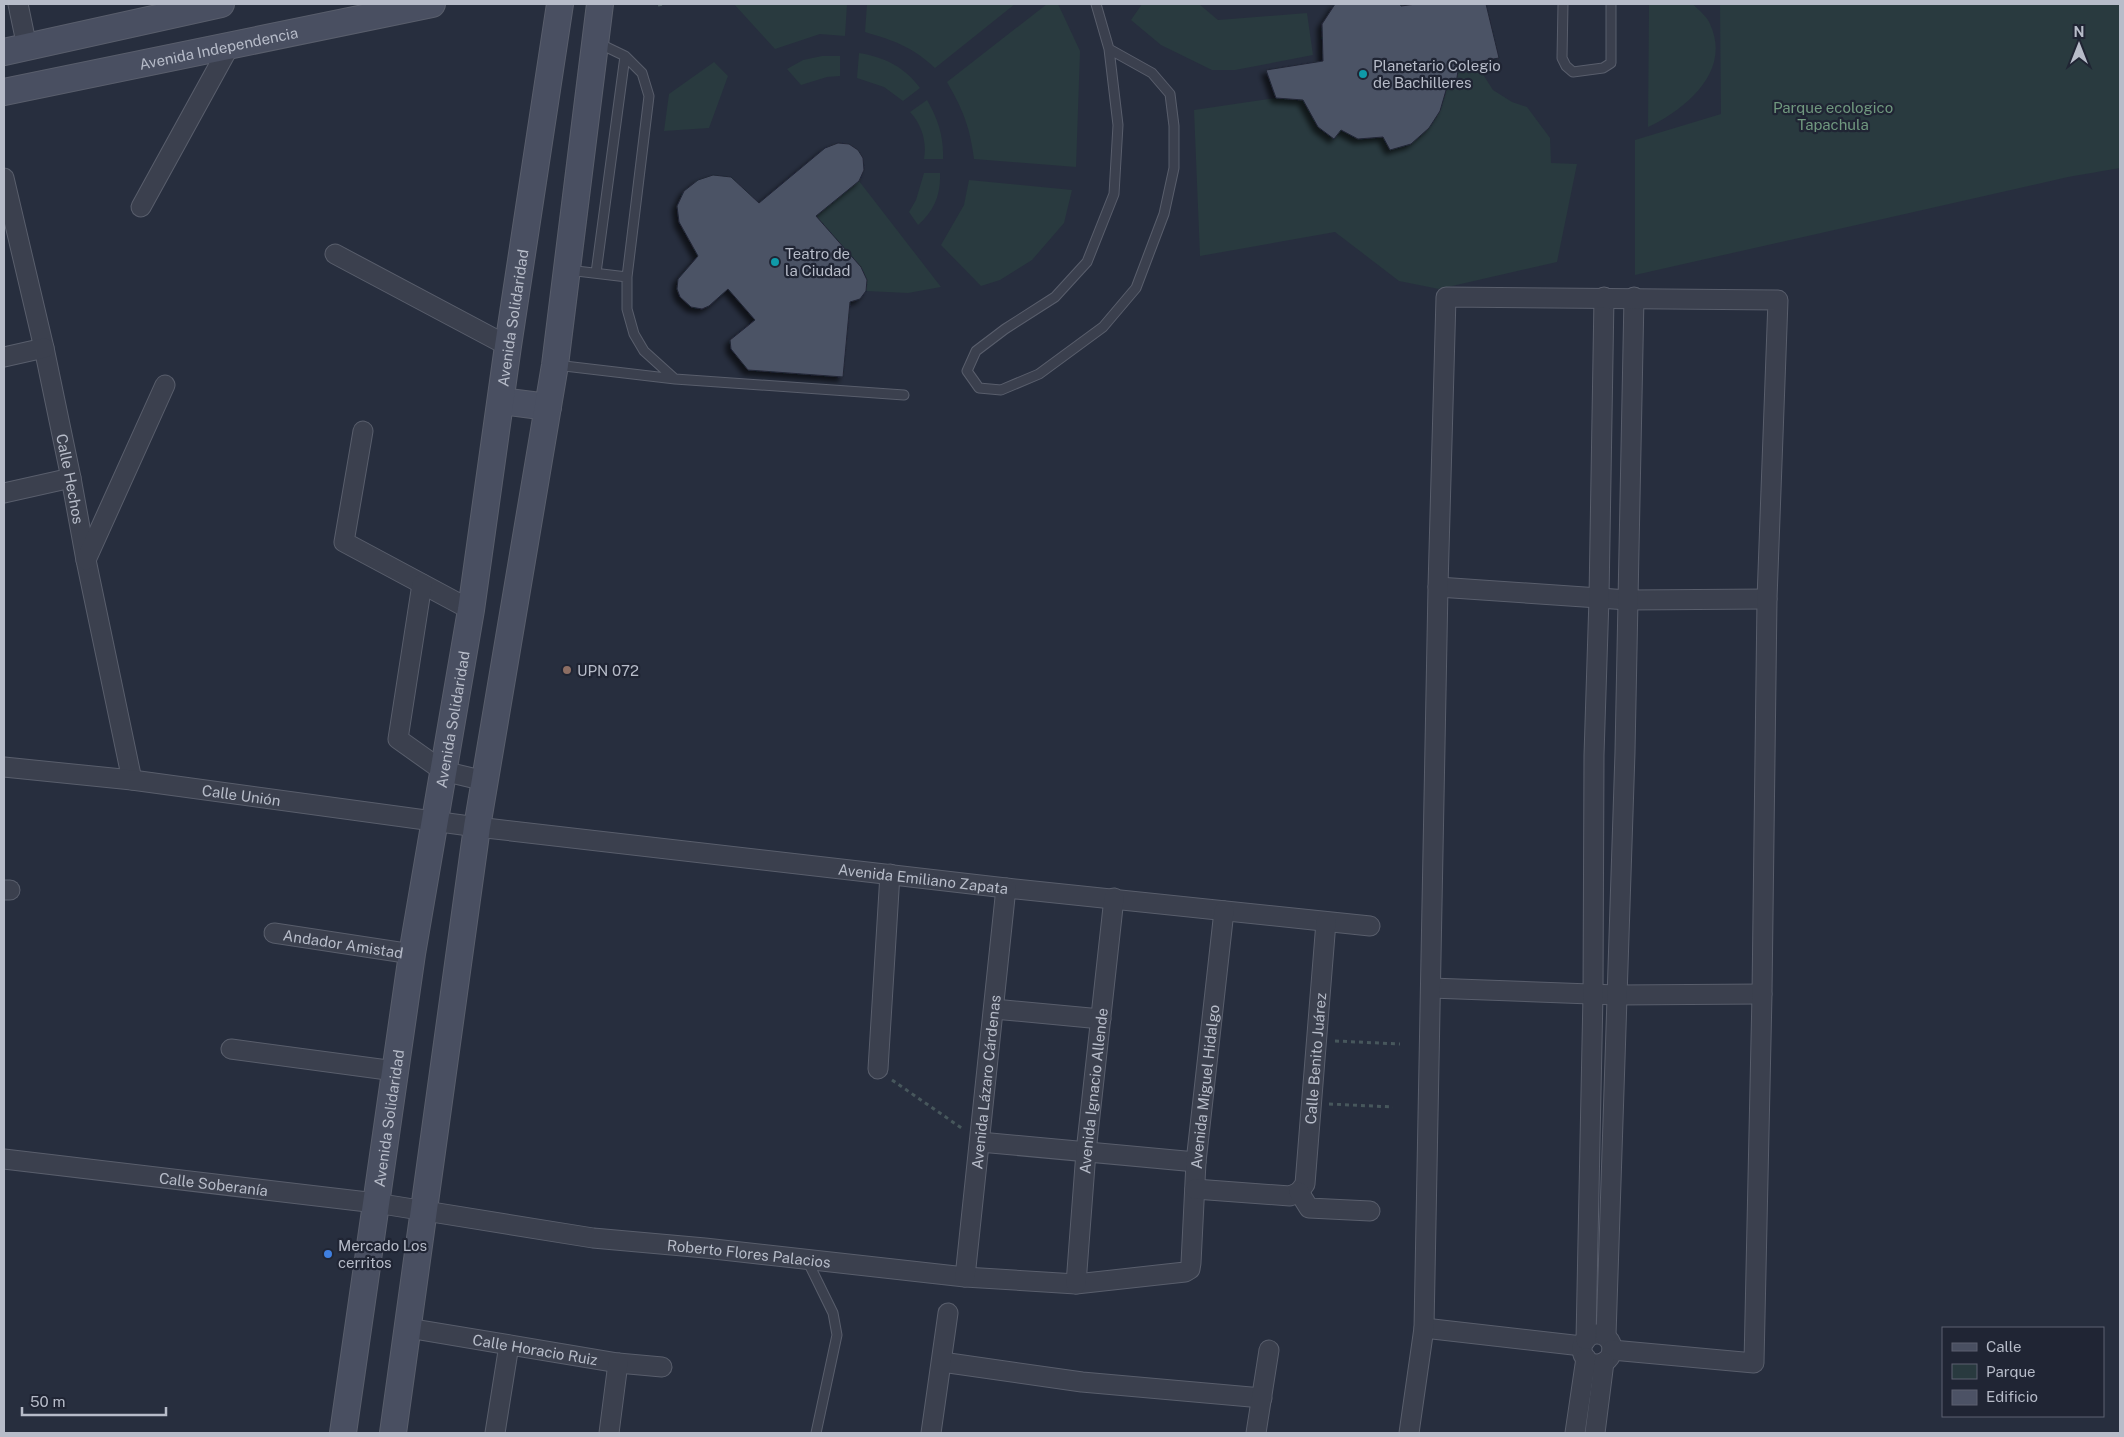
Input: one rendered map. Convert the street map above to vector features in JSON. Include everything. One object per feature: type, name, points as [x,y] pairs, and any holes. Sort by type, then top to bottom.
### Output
[{"type":"main road","points":[[15,50],[88,33],[166,9],[220,4]]},
{"type":"main road","name":"Avenida Independencia","points":[[4,92],[432,4]]},
{"type":"main road","name":"Avenida Solidaridad","points":[[343,1433],[412,954],[472,610],[500,401],[560,4]]},
{"type":"main road","points":[[393,1433],[477,827],[555,365],[600,4]]},
{"type":"main road","points":[[88,33],[98,73]]},
{"type":"main road","points":[[500,401],[548,407]]},
{"type":"street","points":[[15,50],[18,4]]},
{"type":"street","points":[[141,207],[229,47]]},
{"type":"street","name":"Calle Hechos","points":[[4,178],[10,229],[44,348],[132,780]]},
{"type":"street","points":[[334,254],[508,346]]},
{"type":"street","points":[[1409,1433],[1424,1328],[1438,587],[1446,297],[1634,297],[1778,300],[1767,599],[1762,994],[1754,1363],[1596,1349],[1424,1328]]},
{"type":"street","points":[[1595,1433],[1594,755],[1599,598],[1604,297]]},
{"type":"street","points":[[1575,1433],[1596,1349],[1617,995],[1634,297]]},
{"type":"street","points":[[4,357],[44,348]]},
{"type":"street","points":[[86,560],[164,385]]},
{"type":"street","points":[[363,431],[344,542],[472,610]]},
{"type":"street","points":[[4,493],[72,478]]},
{"type":"street","points":[[422,584],[398,739],[443,771],[485,781]]},
{"type":"street","points":[[1438,587],[1628,600],[1767,599]]},
{"type":"street","name":"Calle Unión","points":[[4,767],[132,780],[477,827]]},
{"type":"street","name":"Avenida Emiliano Zapata","points":[[477,827],[1006,888],[1370,926]]},
{"type":"street","points":[[878,1069],[890,874]]},
{"type":"street","name":"Avenida Lázaro Cárdenas","points":[[965,1277],[1006,888]]},
{"type":"street","name":"Avenida Ignacio Allende","points":[[1076,1284],[1086,1152],[1114,898]]},
{"type":"street","name":"Avenida Miguel Hidalgo","points":[[1076,1284],[1185,1272],[1190,1269],[1192,1263],[1196,1162],[1224,911]]},
{"type":"street","name":"Calle Benito Juárez","points":[[1299,1192],[1305,1184],[1326,922]]},
{"type":"street","name":"Andador Amistad","points":[[274,933],[412,954]]},
{"type":"street","points":[[1431,988],[1617,995],[1762,994]]},
{"type":"street","points":[[994,1009],[1101,1019]]},
{"type":"street","points":[[231,1049],[396,1071]]},
{"type":"street","points":[[980,1142],[1196,1162]]},
{"type":"street","name":"Calle Soberanía","points":[[4,1159],[423,1210]]},
{"type":"street","points":[[1194,1189],[1290,1196],[1299,1192],[1309,1208],[1370,1210]]},
{"type":"street","name":"Roberto Flores Palacios","points":[[423,1210],[593,1238],[705,1248],[965,1277],[1076,1284]]},
{"type":"street","points":[[931,1433],[948,1312]]},
{"type":"street","name":"Calle Horacio Ruiz","points":[[408,1328],[618,1363],[662,1367]]},
{"type":"street","points":[[495,1433],[509,1345]]},
{"type":"street","points":[[1256,1433],[1269,1350]]},
{"type":"street","points":[[942,1362],[1082,1382],[1262,1398]]},
{"type":"street","points":[[609,1433],[618,1363]]},
{"type":"lane","points":[[1096,4],[1109,49],[1118,125],[1114,194],[1087,262],[1055,297],[1005,329],[976,351],[967,371],[979,388],[1001,390],[1039,374],[1103,327],[1136,288],[1164,214],[1174,168],[1174,126],[1170,94],[1152,73],[1109,49]]},
{"type":"lane","points":[[1563,4],[1562,58],[1566,66],[1573,72],[1603,68],[1611,63],[1611,4]]},
{"type":"lane","points":[[596,42],[624,56],[642,73],[649,96],[627,277],[627,309],[634,334],[644,351],[675,379]]},
{"type":"lane","points":[[596,274],[624,56]]},
{"type":"lane","points":[[567,270],[627,277]]},
{"type":"lane","points":[[555,365],[675,379],[904,395]]},
{"type":"lane","points":[[807,1260],[833,1313],[837,1335],[816,1433]]},
{"type":"path","points":[[658,5],[663,4]]},
{"type":"path","points":[[1317,1040],[1400,1044]]},
{"type":"path","points":[[878,1069],[980,1142]]},
{"type":"path","points":[[1311,1103],[1393,1107]]},
{"type":"green space","points":[[734,4],[847,4],[845,36],[820,34],[775,49]]},
{"type":"green space","points":[[867,4],[1015,4],[935,68],[910,49],[865,32]]},
{"type":"green space","points":[[1047,4],[1058,4],[1080,51],[1076,167],[974,159],[965,119],[947,82]]},
{"type":"green space","points":[[1142,4],[1199,4],[1218,20],[1307,13],[1313,55],[1235,70],[1212,70],[1161,45],[1131,20]]},
{"type":"green space","points":[[1649,4],[1693,4],[1709,21],[1715,41],[1715,57],[1710,72],[1690,99],[1677,110],[1648,127]]},
{"type":"green space","name":"Parque ecologico Tapachula","points":[[1720,4],[2120,4],[2120,168],[2068,177],[1635,275],[1635,140],[1721,114]]},
{"type":"green space","points":[[859,53],[877,57],[893,64],[908,74],[920,88],[903,101],[884,87],[857,78]]},
{"type":"green space","points":[[822,56],[840,56],[840,76],[827,77],[801,85],[787,69],[803,60]]},
{"type":"green space","points":[[714,62],[728,76],[709,128],[664,131],[669,94]]},
{"type":"green space","points":[[1475,62],[1493,90],[1512,102],[1527,107],[1550,138],[1551,163],[1577,164],[1557,262],[1439,289],[1399,281],[1335,232],[1200,256],[1194,110],[1276,98],[1303,100],[1319,127],[1334,139],[1341,130],[1358,139],[1383,137],[1390,150],[1410,144],[1427,130],[1441,107],[1447,79],[1456,83],[1459,65]]},
{"type":"green space","points":[[927,100],[939,128],[943,159],[924,159],[925,146],[923,134],[918,122],[910,112]]},
{"type":"green space","points":[[924,173],[940,173],[940,181],[938,195],[932,208],[918,225],[909,212],[916,200]]},
{"type":"green space","points":[[969,180],[1072,190],[1064,223],[1032,260],[1000,280],[981,286],[941,245],[964,205]]},
{"type":"green space","points":[[859,181],[941,287],[908,293],[866,291],[867,280],[861,267],[816,216]]},
{"type":"building","name":"Planetario Colegio de Bachilleres","points":[[1335,4],[1400,4],[1401,6],[1416,4],[1486,4],[1499,58],[1459,65],[1456,83],[1449,80],[1440,111],[1429,128],[1411,144],[1390,150],[1383,137],[1358,139],[1341,130],[1334,139],[1318,127],[1303,100],[1276,98],[1266,70],[1323,61],[1322,24]]},
{"type":"building","name":"Teatro de la Ciudad","points":[[838,143],[849,144],[858,150],[863,158],[864,170],[859,181],[816,216],[861,267],[867,280],[866,291],[860,299],[850,302],[843,377],[748,370],[731,349],[730,340],[755,320],[728,289],[709,306],[702,309],[691,307],[680,297],[677,289],[678,279],[698,256],[679,222],[677,206],[684,191],[698,180],[713,175],[731,177],[759,203],[825,148]]},
{"type":"place","name":"Planetario Colegio de Bachilleres","points":[[1363,74]]},
{"type":"place","name":"Teatro de la Ciudad","points":[[775,262]]},
{"type":"place","name":"UPN 072","points":[[567,670]]},
{"type":"place","name":"Mercado Los cerritos","points":[[328,1254]]}]
